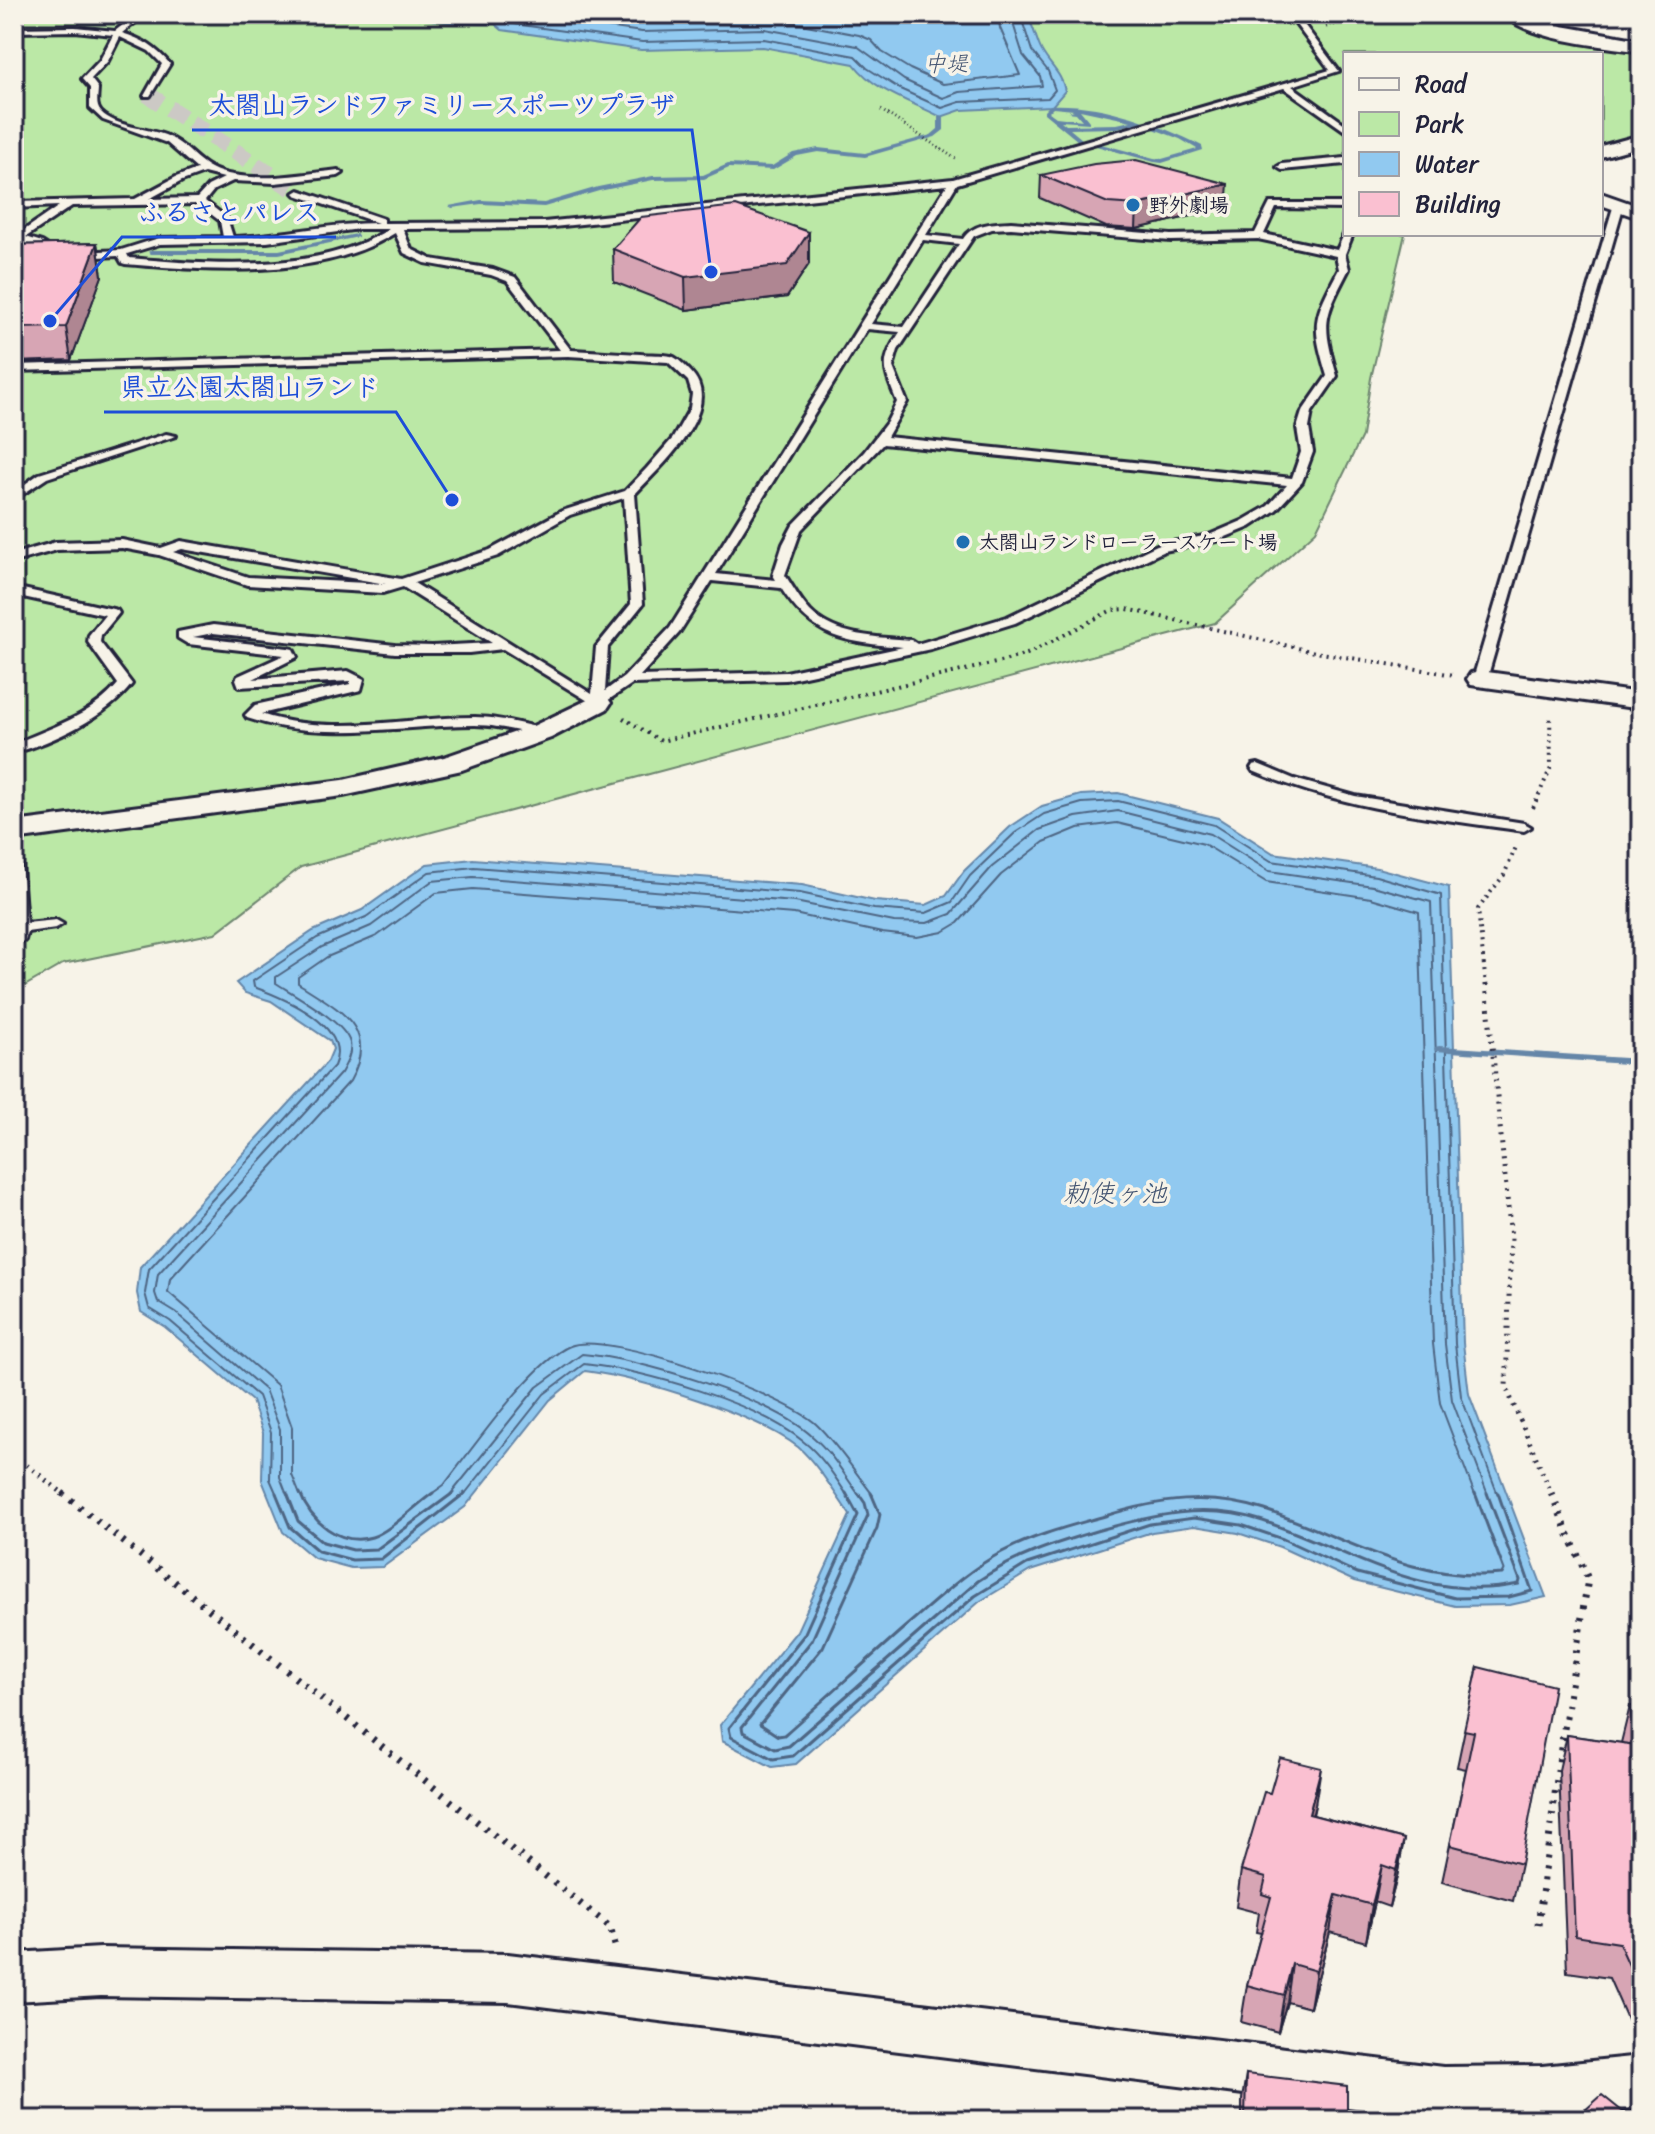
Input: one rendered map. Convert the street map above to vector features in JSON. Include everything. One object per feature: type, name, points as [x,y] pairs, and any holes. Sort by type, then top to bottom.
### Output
[{"type":"street","points":[[1514,14],[1524,20],[1580,35],[1641,46]]},
{"type":"street","points":[[1603,151],[1640,140]]},
{"type":"street","points":[[1610,201],[1641,213]]},
{"type":"street","points":[[1480,679],[1641,701]]},
{"type":"street","points":[[14,831],[343,788],[452,764],[542,732],[598,703]]},
{"type":"street","points":[[14,1977],[101,1972],[508,1978],[1437,2106],[1498,2095],[1573,2092],[1641,2082]]},
{"type":"lane","points":[[142,14],[118,32],[104,61],[86,79],[94,88],[93,107],[96,112],[118,123],[168,139],[187,159],[204,170],[232,178],[275,180],[338,173]]},
{"type":"lane","points":[[38,260],[57,256],[122,253],[159,241],[267,239],[359,226],[544,225],[954,182],[1335,71],[1292,14]]},
{"type":"lane","points":[[14,30],[118,32],[156,49],[166,64],[147,94]]},
{"type":"lane","points":[[1285,85],[1343,127]]},
{"type":"lane","points":[[1282,167],[1343,161]]},
{"type":"lane","points":[[137,202],[147,193],[204,170]]},
{"type":"lane","points":[[200,201],[211,188],[232,178]]},
{"type":"lane","points":[[598,703],[629,680],[675,630],[954,182]]},
{"type":"lane","points":[[299,193],[398,227]]},
{"type":"lane","points":[[14,205],[200,201],[224,220],[229,235],[226,240]]},
{"type":"lane","points":[[1603,227],[1610,201]]},
{"type":"lane","points":[[16,237],[70,203]]},
{"type":"lane","points":[[1258,236],[1273,205],[1343,206]]},
{"type":"lane","points":[[926,646],[849,635],[818,624],[801,608],[779,575],[795,530],[869,456],[891,427],[902,402],[888,367],[893,350],[971,234],[990,226],[1011,225],[1171,238],[1258,236],[1340,254]]},
{"type":"lane","points":[[122,253],[125,261],[165,265],[260,263],[331,257],[363,248],[398,227]]},
{"type":"lane","points":[[398,227],[407,251],[428,261],[493,272],[511,279],[568,353]]},
{"type":"lane","points":[[629,680],[786,676],[926,646],[1011,620],[1161,548],[1212,538],[1246,524],[1272,508],[1296,482],[1307,452],[1303,428],[1307,412],[1332,376],[1320,334],[1324,307],[1344,269],[1340,254],[1347,236]]},
{"type":"lane","points":[[1480,679],[1600,236]]},
{"type":"lane","points":[[16,237],[39,244],[57,256]]},
{"type":"lane","points":[[920,237],[966,242]]},
{"type":"lane","points":[[864,326],[907,330]]},
{"type":"lane","points":[[14,368],[568,353],[671,359],[695,382],[697,401],[692,421],[629,493],[566,513],[494,553],[407,584],[383,589],[247,581],[162,552],[103,543],[56,546],[14,558]]},
{"type":"lane","points":[[14,497],[43,476],[170,436]]},
{"type":"lane","points":[[881,440],[1296,482]]},
{"type":"lane","points":[[598,703],[602,647],[637,604],[629,493]]},
{"type":"lane","points":[[162,552],[181,545],[407,584],[598,703]]},
{"type":"lane","points":[[706,577],[786,585]]},
{"type":"lane","points":[[14,591],[113,613],[95,635],[94,642],[125,684],[118,696],[86,715],[14,749]]},
{"type":"lane","points":[[505,645],[461,652],[415,652],[213,629],[182,635],[188,640],[288,652],[291,657],[243,679],[244,684],[348,675],[357,679],[356,687],[260,708],[252,715],[268,722],[299,728],[479,721],[542,732]]},
{"type":"lane","points":[[1258,768],[1283,780],[1335,797],[1524,827]]},
{"type":"lane","points":[[14,860],[17,935],[56,924]]},
{"type":"path","points":[[1306,32],[1374,14]]},
{"type":"path","points":[[881,110],[981,175]]},
{"type":"path","points":[[598,703],[661,741],[1004,661],[1027,654],[1112,610],[1127,609],[1315,652],[1480,679]]},
{"type":"path","points":[[1538,1925],[1561,1748],[1588,1579],[1506,1387],[1511,1238],[1478,909],[1504,875],[1551,767],[1550,689]]},
{"type":"path","points":[[14,1455],[610,1927],[627,1992]]},
{"type":"green space","points":[[14,14],[1508,14],[1641,48],[1641,137],[1603,148],[1603,52],[1343,52],[1343,236],[1405,236],[1371,378],[1362,436],[1316,531],[1215,623],[301,867],[215,933],[63,964],[14,992]]},
{"type":"water","name":"中堤","points":[[390,14],[1027,14],[1042,51],[1061,78],[1065,91],[1052,106],[961,110],[941,117],[883,89],[854,64],[763,47],[641,50],[502,30],[495,24],[452,23]]},
{"type":"water","name":"勅使ヶ池","points":[[1118,793],[1218,818],[1273,853],[1377,868],[1449,887],[1463,1343],[1469,1394],[1546,1597],[1510,1605],[1455,1606],[1354,1581],[1280,1547],[1238,1533],[1194,1526],[1152,1532],[1030,1571],[979,1602],[796,1764],[772,1767],[722,1741],[720,1725],[797,1631],[850,1515],[805,1453],[755,1422],[665,1389],[585,1371],[550,1400],[465,1507],[383,1567],[351,1568],[314,1558],[283,1532],[262,1480],[263,1433],[252,1401],[165,1327],[141,1312],[137,1293],[140,1267],[328,1061],[333,1049],[330,1041],[271,1001],[245,993],[236,983],[313,931],[362,910],[427,864],[473,859],[802,885],[875,901],[926,905],[946,896],[964,871],[1010,827],[1042,806],[1081,795]]},
{"type":"building","points":[[1136,160],[1228,184],[1137,205],[1108,203],[1041,175],[1094,164]]},
{"type":"building","points":[[736,206],[809,232],[787,265],[685,277],[613,249],[641,217]]},
{"type":"building","points":[[97,243],[66,327],[14,328],[14,245]]},
{"type":"building","points":[[1478,1667],[1554,1686],[1521,1864],[1450,1845],[1474,1732],[1464,1730]]},
{"type":"building","points":[[1630,1706],[1641,1707],[1641,1992],[1619,1943],[1575,1936],[1567,1735],[1636,1745]]},
{"type":"building","points":[[1280,1758],[1321,1768],[1309,1814],[1404,1839],[1396,1870],[1382,1865],[1372,1905],[1336,1895],[1316,1971],[1292,1964],[1284,1995],[1247,1985],[1271,1897],[1262,1894],[1266,1877],[1241,1870],[1264,1792],[1270,1793]]},
{"type":"building","points":[[1246,2074],[1347,2086],[1347,2120],[1245,2120]]},
{"type":"building","points":[[1602,2095],[1633,2120],[1574,2120]]},
{"type":"waterway","points":[[1055,119],[1046,112],[1052,106],[1091,110],[1138,121]]},
{"type":"waterway","points":[[1055,119],[1087,122],[1077,111],[1071,112]]},
{"type":"waterway","points":[[452,206],[481,202],[544,205],[598,189],[653,178],[704,177],[728,166],[773,168],[795,154],[818,150],[865,155],[933,136],[941,130],[941,117]]},
{"type":"waterway","points":[[1055,119],[1064,127]]},
{"type":"waterway","points":[[1064,127],[1080,140],[1154,160],[1162,161],[1200,150],[1200,147],[1182,138],[1138,121]]},
{"type":"waterway","points":[[1064,127],[1117,126],[1138,121]]},
{"type":"waterway","points":[[151,252],[279,252],[356,236]]},
{"type":"waterway","points":[[1439,1049],[1641,1062]]},
{"type":"tunnel","points":[[147,94],[299,193]]},
{"type":"place","name":"野外劇場","points":[[1133,205]]},
{"type":"place","name":"太閤山ランドファミリースポーツプラザ","points":[[711,272]]},
{"type":"place","name":"ふるさとパレス","points":[[50,321]]},
{"type":"place","name":"県立公園太閤山ランド","points":[[452,500]]},
{"type":"place","name":"太閤山ランドローラースケート場","points":[[963,542]]}]
